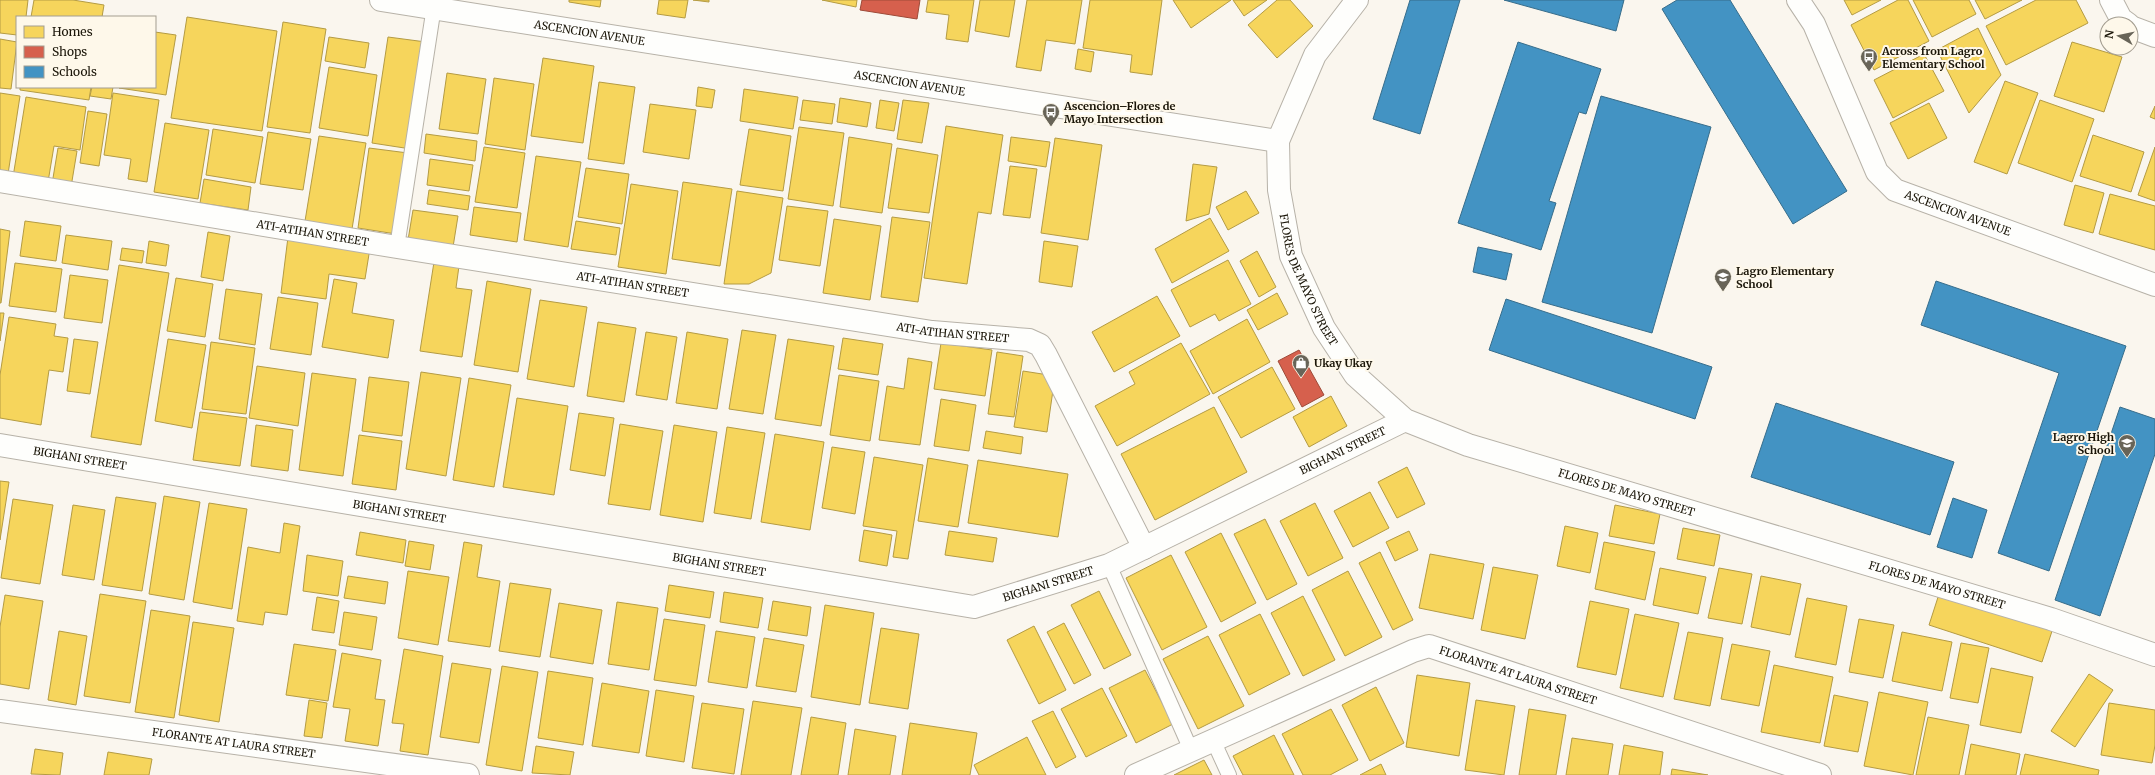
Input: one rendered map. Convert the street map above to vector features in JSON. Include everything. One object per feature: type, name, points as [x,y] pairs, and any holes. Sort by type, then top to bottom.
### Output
[{"type":"street","name":"ASCENCION AVENUE","points":[[381,0],[435,4],[1278,141]]},
{"type":"street","points":[[1278,141],[1316,55],[1357,0]]},
{"type":"street","name":"ASCENCION AVENUE","points":[[1798,0],[1814,24],[1877,172],[1895,190],[2155,285]]},
{"type":"street","points":[[2111,0],[2119,16]]},
{"type":"street","points":[[2139,30],[2155,36]]},
{"type":"street","name":"FLORES DE MAYO STREET","points":[[1278,141],[1279,190],[1291,256],[1294,263],[1324,328],[1355,375],[1405,420],[1468,445],[2050,619],[2155,655]]},
{"type":"street","name":"ATI-ATIHAN STREET","points":[[0,181],[397,247],[932,332],[1030,340],[1040,345],[1046,355],[1144,548]]},
{"type":"street","name":"BIGHANI STREET","points":[[0,445],[974,607],[1109,565],[1405,420]]},
{"type":"street","name":"FLORANTE AT LAURA STREET","points":[[1136,775],[1413,651],[1429,646],[1820,775]]},
{"type":"street","name":"FLORANTE AT LAURA STREET","points":[[0,711],[468,775]]},
{"type":"lane","points":[[397,247],[435,4]]},
{"type":"lane","points":[[1109,565],[1190,750]]},
{"type":"lane","points":[[1213,740],[1229,775]]},
{"type":"building: Homes","points":[[0,0],[28,0],[26,16],[16,16],[16,35],[0,33]]},
{"type":"building: Homes","points":[[34,0],[73,0],[104,5],[102,16],[31,16]]},
{"type":"building: Homes","points":[[569,0],[601,0],[600,7],[569,2]]},
{"type":"building: Homes","points":[[659,0],[688,0],[685,18],[657,14]]},
{"type":"building: Homes","points":[[693,0],[709,0],[709,2]]},
{"type":"building: Homes","points":[[822,0],[857,0],[856,7]]},
{"type":"building: Homes","points":[[928,0],[974,0],[968,42],[946,39],[949,15],[926,12]]},
{"type":"building: Homes","points":[[980,0],[1015,0],[1009,37],[975,31]]},
{"type":"building: Homes","points":[[1027,0],[1082,0],[1075,44],[1046,40],[1041,71],[1016,67]]},
{"type":"building: Homes","points":[[1090,0],[1162,0],[1152,75],[1130,72],[1132,55],[1083,48]]},
{"type":"building: Homes","points":[[1173,0],[1231,0],[1191,28]]},
{"type":"building: Homes","points":[[1233,0],[1267,0],[1244,16]]},
{"type":"building: Homes","points":[[1277,0],[1290,0],[1313,26],[1277,58],[1248,25]]},
{"type":"building: Homes","points":[[1844,0],[1881,0],[1852,15]]},
{"type":"building: Homes","points":[[1898,0],[1908,0],[1929,41],[1874,70],[1851,25]]},
{"type":"building: Homes","points":[[1913,0],[1969,0],[1976,14],[1932,37]]},
{"type":"building: Homes","points":[[1975,0],[2022,0],[1985,19]]},
{"type":"building: Homes","points":[[2036,0],[2076,0],[2088,23],[2006,65],[1986,26]]},
{"type":"building: Homes","points":[[187,17],[277,31],[262,131],[171,118]]},
{"type":"building: Homes","points":[[283,22],[326,29],[310,133],[267,127]]},
{"type":"building: Homes","points":[[1978,28],[2001,75],[1969,113],[1937,50]]},
{"type":"building: Homes","points":[[156,32],[176,35],[166,95],[119,88],[156,88]]},
{"type":"building: Homes","points":[[329,37],[369,43],[365,68],[325,61]]},
{"type":"building: Homes","points":[[388,37],[426,42],[411,149],[372,143]]},
{"type":"building: Homes","points":[[0,39],[16,42],[16,50],[11,89],[0,88]]},
{"type":"building: Homes","points":[[2072,42],[2099,50],[2099,56],[2122,57],[2104,112],[2054,96]]},
{"type":"building: Homes","points":[[1078,49],[1094,52],[1091,72],[1075,69]]},
{"type":"building: Homes","points":[[1924,54],[1944,91],[1893,118],[1874,80]]},
{"type":"building: Homes","points":[[543,58],[594,66],[583,143],[531,136]]},
{"type":"building: Homes","points":[[329,67],[377,75],[368,136],[319,128]]},
{"type":"building: Homes","points":[[447,73],[486,79],[478,134],[439,129]]},
{"type":"building: Homes","points":[[494,78],[534,84],[525,150],[485,144]]},
{"type":"building: Homes","points":[[2005,81],[2038,93],[2007,174],[1974,162]]},
{"type":"building: Homes","points":[[599,82],[635,87],[624,164],[588,159]]},
{"type":"building: Homes","points":[[698,87],[715,90],[712,108],[696,106]]},
{"type":"building: Homes","points":[[20,88],[91,88],[89,100],[20,90]]},
{"type":"building: Homes","points":[[92,88],[113,88],[111,99],[90,96]]},
{"type":"building: Homes","points":[[744,89],[798,97],[793,129],[740,121]]},
{"type":"building: Homes","points":[[0,93],[20,96],[8,174],[0,173]]},
{"type":"building: Homes","points":[[113,93],[159,100],[147,182],[128,179],[131,159],[104,155]]},
{"type":"building: Homes","points":[[26,97],[86,107],[80,150],[54,146],[48,182],[13,177]]},
{"type":"building: Homes","points":[[840,98],[871,103],[867,127],[837,122]]},
{"type":"building: Homes","points":[[803,100],[835,104],[832,124],[800,120]]},
{"type":"building: Homes","points":[[880,100],[899,103],[894,131],[876,128]]},
{"type":"building: Homes","points":[[903,100],[929,103],[922,143],[897,139]]},
{"type":"building: Homes","points":[[2040,100],[2094,119],[2072,182],[2018,163]]},
{"type":"building: Homes","points":[[1929,103],[1947,138],[1908,159],[1890,123]]},
{"type":"building: Homes","points":[[650,104],[696,110],[689,159],[643,152]]},
{"type":"building: Homes","points":[[2155,106],[2155,119],[2150,117]]},
{"type":"building: Homes","points":[[88,111],[107,114],[99,166],[80,163]]},
{"type":"building: Homes","points":[[165,123],[209,130],[198,199],[154,192]]},
{"type":"building: Homes","points":[[946,126],[1003,135],[991,214],[978,212],[967,284],[924,278]]},
{"type":"building: Homes","points":[[799,127],[844,133],[833,206],[788,199]]},
{"type":"building: Homes","points":[[213,129],[263,137],[255,183],[206,175]]},
{"type":"building: Homes","points":[[749,129],[791,136],[783,191],[740,185]]},
{"type":"building: Homes","points":[[268,132],[311,139],[303,190],[260,184]]},
{"type":"building: Homes","points":[[426,134],[477,141],[475,161],[424,153]]},
{"type":"building: Homes","points":[[2093,135],[2144,152],[2131,192],[2080,176]]},
{"type":"building: Homes","points":[[319,136],[366,143],[352,229],[305,221]]},
{"type":"building: Homes","points":[[849,137],[892,144],[882,213],[840,207]]},
{"type":"building: Homes","points":[[1011,137],[1050,142],[1046,167],[1008,161]]},
{"type":"building: Homes","points":[[1055,138],[1102,145],[1088,240],[1041,233]]},
{"type":"building: Homes","points":[[484,147],[525,153],[517,208],[475,202]]},
{"type":"building: Homes","points":[[2155,147],[2155,201],[2138,195]]},
{"type":"building: Homes","points":[[58,148],[77,151],[71,187],[52,184]]},
{"type":"building: Homes","points":[[369,148],[408,153],[396,234],[358,228]]},
{"type":"building: Homes","points":[[897,148],[938,155],[929,213],[888,208]]},
{"type":"building: Homes","points":[[536,156],[581,162],[568,247],[524,240]]},
{"type":"building: Homes","points":[[430,159],[473,165],[469,191],[427,185]]},
{"type":"building: Homes","points":[[1193,164],[1217,167],[1209,214],[1186,221]]},
{"type":"building: Homes","points":[[1010,166],[1037,169],[1030,218],[1003,215]]},
{"type":"building: Homes","points":[[586,168],[629,174],[622,224],[578,217]]},
{"type":"building: Homes","points":[[204,179],[251,187],[248,210],[200,203]]},
{"type":"building: Homes","points":[[683,182],[732,189],[720,266],[672,259]]},
{"type":"building: Homes","points":[[631,184],[678,191],[666,274],[618,267]]},
{"type":"building: Homes","points":[[2075,185],[2104,193],[2093,233],[2064,225]]},
{"type":"building: Homes","points":[[429,190],[470,196],[468,210],[427,204]]},
{"type":"building: Homes","points":[[737,191],[783,198],[771,273],[749,284],[724,284]]},
{"type":"building: Homes","points":[[1246,191],[1259,213],[1228,230],[1216,207]]},
{"type":"building: Homes","points":[[2110,194],[2155,206],[2155,250],[2099,234]]},
{"type":"building: Homes","points":[[787,206],[828,211],[820,266],[779,260]]},
{"type":"building: Homes","points":[[474,207],[521,213],[517,242],[470,235]]},
{"type":"building: Homes","points":[[413,210],[458,216],[453,247],[408,240]]},
{"type":"building: Homes","points":[[892,217],[930,222],[918,302],[881,297]]},
{"type":"building: Homes","points":[[1210,218],[1229,251],[1172,283],[1155,249]]},
{"type":"building: Homes","points":[[834,219],[881,226],[870,300],[823,293]]},
{"type":"building: Homes","points":[[25,221],[61,226],[56,261],[20,256]]},
{"type":"building: Homes","points":[[576,221],[620,228],[616,255],[571,249]]},
{"type":"building: Homes","points":[[0,229],[10,231],[1,303],[0,303]]},
{"type":"building: Homes","points":[[208,232],[230,236],[223,281],[201,277]]},
{"type":"building: Homes","points":[[66,235],[112,241],[108,270],[62,263]]},
{"type":"building: Homes","points":[[288,237],[370,248],[365,279],[329,274],[326,299],[281,293]]},
{"type":"building: Homes","points":[[149,241],[169,245],[166,266],[146,263]]},
{"type":"building: Homes","points":[[1044,241],[1078,246],[1072,287],[1039,282]]},
{"type":"building: Homes","points":[[122,248],[144,251],[142,263],[120,260]]},
{"type":"building: Homes","points":[[1257,251],[1276,287],[1259,297],[1240,261]]},
{"type":"building: Homes","points":[[1228,260],[1251,304],[1219,321],[1215,314],[1190,327],[1171,290]]},
{"type":"building: Homes","points":[[434,262],[459,266],[456,288],[472,290],[462,357],[420,351]]},
{"type":"building: Homes","points":[[15,263],[62,269],[56,312],[9,306]]},
{"type":"building: Homes","points":[[119,265],[169,273],[141,445],[91,437]]},
{"type":"building: Homes","points":[[70,275],[108,280],[102,323],[64,318]]},
{"type":"building: Homes","points":[[176,278],[213,284],[205,337],[167,331]]},
{"type":"building: Homes","points":[[334,279],[357,283],[352,313],[394,320],[388,358],[322,347]]},
{"type":"building: Homes","points":[[487,281],[531,289],[518,372],[474,365]]},
{"type":"building: Homes","points":[[226,289],[262,294],[255,345],[219,339]]},
{"type":"building: Homes","points":[[1277,293],[1288,314],[1258,330],[1247,310]]},
{"type":"building: Homes","points":[[1157,296],[1180,336],[1114,372],[1092,332]]},
{"type":"building: Homes","points":[[278,297],[318,303],[311,355],[270,349]]},
{"type":"building: Homes","points":[[540,300],[587,307],[574,387],[527,379]]},
{"type":"building: Homes","points":[[0,313],[4,313],[0,341]]},
{"type":"building: Homes","points":[[9,317],[56,324],[54,336],[68,338],[63,372],[49,370],[41,425],[0,418],[0,375]]},
{"type":"building: Homes","points":[[1247,319],[1270,362],[1213,394],[1190,351]]},
{"type":"building: Homes","points":[[598,322],[636,328],[624,402],[587,396]]},
{"type":"building: Homes","points":[[742,330],[776,335],[763,414],[729,409]]},
{"type":"building: Homes","points":[[646,332],[677,337],[667,400],[636,395]]},
{"type":"building: Homes","points":[[687,332],[728,339],[717,409],[676,403]]},
{"type":"building: Homes","points":[[843,338],[883,344],[878,375],[838,369]]},
{"type":"building: Homes","points":[[74,339],[98,342],[90,394],[67,391]]},
{"type":"building: Homes","points":[[168,339],[206,345],[192,428],[155,421]]},
{"type":"building: Homes","points":[[788,339],[834,346],[821,426],[775,419]]},
{"type":"building: Homes","points":[[211,342],[255,348],[246,414],[202,409]]},
{"type":"building: Homes","points":[[941,343],[992,350],[985,396],[934,389]]},
{"type":"building: Homes","points":[[1181,343],[1210,394],[1117,446],[1095,406],[1135,384],[1129,372]]},
{"type":"building: Homes","points":[[997,352],[1023,356],[1014,417],[988,414]]},
{"type":"building: Homes","points":[[908,358],[932,362],[920,445],[879,440],[887,386],[904,389]]},
{"type":"building: Homes","points":[[257,366],[305,373],[298,426],[249,418]]},
{"type":"building: Homes","points":[[1272,367],[1295,409],[1241,438],[1218,397]]},
{"type":"building: Homes","points":[[1023,371],[1055,376],[1047,432],[1014,427]]},
{"type":"building: Homes","points":[[421,372],[461,378],[446,476],[406,469]]},
{"type":"building: Homes","points":[[312,373],[356,379],[343,476],[299,470]]},
{"type":"building: Homes","points":[[839,375],[879,381],[870,441],[830,435]]},
{"type":"building: Homes","points":[[369,377],[409,382],[402,436],[362,431]]},
{"type":"building: Homes","points":[[469,378],[511,385],[494,487],[453,480]]},
{"type":"building: Homes","points":[[1331,396],[1347,426],[1309,447],[1293,417]]},
{"type":"building: Homes","points":[[517,398],[568,406],[554,495],[503,487]]},
{"type":"building: Homes","points":[[941,399],[976,405],[969,451],[934,446]]},
{"type":"building: Homes","points":[[1214,407],[1247,472],[1155,520],[1121,454]]},
{"type":"building: Homes","points":[[200,412],[247,418],[240,466],[193,460]]},
{"type":"building: Homes","points":[[579,413],[614,418],[605,476],[570,470]]},
{"type":"building: Homes","points":[[620,424],[663,431],[650,510],[608,504]]},
{"type":"building: Homes","points":[[256,425],[293,430],[288,471],[251,466]]},
{"type":"building: Homes","points":[[674,425],[717,432],[703,522],[660,515]]},
{"type":"building: Homes","points":[[727,427],[765,433],[751,519],[714,513]]},
{"type":"building: Homes","points":[[986,431],[1023,437],[1021,454],[983,448]]},
{"type":"building: Homes","points":[[775,434],[824,442],[810,530],[761,522]]},
{"type":"building: Homes","points":[[359,435],[402,441],[396,490],[352,484]]},
{"type":"building: Homes","points":[[832,447],[865,452],[855,514],[822,508]]},
{"type":"building: Homes","points":[[874,457],[923,465],[908,559],[893,557],[897,531],[863,526]]},
{"type":"building: Homes","points":[[928,458],[968,465],[958,527],[918,521]]},
{"type":"building: Homes","points":[[978,460],[1068,474],[1058,537],[968,523]]},
{"type":"building: Homes","points":[[1407,467],[1425,504],[1397,518],[1378,482]]},
{"type":"building: Homes","points":[[0,481],[9,482],[0,540]]},
{"type":"building: Homes","points":[[1370,492],[1389,528],[1353,547],[1334,511]]},
{"type":"building: Homes","points":[[164,496],[200,502],[184,600],[149,594]]},
{"type":"building: Homes","points":[[116,497],[156,503],[142,591],[102,585]]},
{"type":"building: Homes","points":[[13,499],[53,505],[40,584],[1,578]]},
{"type":"building: Homes","points":[[209,503],[247,509],[232,609],[193,602]]},
{"type":"building: Homes","points":[[1315,503],[1343,558],[1308,576],[1280,521]]},
{"type":"building: Homes","points":[[73,505],[105,510],[94,580],[62,575]]},
{"type":"building: Homes","points":[[1615,505],[1660,514],[1654,544],[1609,536]]},
{"type":"building: Homes","points":[[1265,519],[1297,584],[1267,600],[1234,534]]},
{"type":"building: Homes","points":[[284,523],[300,526],[287,615],[265,612],[263,625],[237,621],[248,547],[280,553]]},
{"type":"building: Homes","points":[[1565,526],[1598,533],[1590,573],[1557,566]]},
{"type":"building: Homes","points":[[1683,528],[1720,535],[1714,566],[1677,559]]},
{"type":"building: Homes","points":[[864,530],[892,535],[887,566],[859,561]]},
{"type":"building: Homes","points":[[949,531],[997,538],[993,562],[945,555]]},
{"type":"building: Homes","points":[[1409,531],[1418,550],[1395,561],[1386,542]]},
{"type":"building: Homes","points":[[360,532],[406,540],[403,563],[356,555]]},
{"type":"building: Homes","points":[[1221,533],[1256,603],[1221,622],[1185,552]]},
{"type":"building: Homes","points":[[409,541],[434,545],[430,570],[405,566]]},
{"type":"building: Homes","points":[[464,542],[482,545],[477,577],[500,581],[490,647],[448,641]]},
{"type":"building: Homes","points":[[1604,542],[1655,552],[1645,600],[1595,589]]},
{"type":"building: Homes","points":[[1380,552],[1413,620],[1393,630],[1359,563]]},
{"type":"building: Homes","points":[[1430,554],[1484,564],[1473,619],[1419,608]]},
{"type":"building: Homes","points":[[307,555],[343,561],[338,596],[303,591]]},
{"type":"building: Homes","points":[[1171,555],[1207,627],[1162,650],[1126,578]]},
{"type":"building: Homes","points":[[1493,567],[1538,575],[1525,639],[1481,630]]},
{"type":"building: Homes","points":[[1660,568],[1706,577],[1698,614],[1653,605]]},
{"type":"building: Homes","points":[[1719,568],[1752,574],[1742,624],[1708,618]]},
{"type":"building: Homes","points":[[408,571],[449,577],[438,645],[398,638]]},
{"type":"building: Homes","points":[[1348,571],[1382,637],[1345,656],[1312,590]]},
{"type":"building: Homes","points":[[348,576],[388,582],[385,604],[344,598]]},
{"type":"building: Homes","points":[[1761,576],[1801,584],[1790,635],[1751,627]]},
{"type":"building: Homes","points":[[510,583],[551,589],[540,657],[499,651]]},
{"type":"building: Homes","points":[[669,585],[714,592],[710,618],[665,611]]},
{"type":"building: Homes","points":[[1099,591],[1131,655],[1104,669],[1071,605]]},
{"type":"building: Homes","points":[[1940,591],[2053,628],[2042,662],[1929,625]]},
{"type":"building: Homes","points":[[724,592],[763,598],[758,628],[720,622]]},
{"type":"building: Homes","points":[[100,594],[146,601],[130,703],[84,696]]},
{"type":"building: Homes","points":[[5,595],[43,601],[29,689],[0,684],[0,627]]},
{"type":"building: Homes","points":[[1303,596],[1335,660],[1303,676],[1271,613]]},
{"type":"building: Homes","points":[[317,597],[339,601],[334,633],[312,630]]},
{"type":"building: Homes","points":[[1807,598],[1847,606],[1836,665],[1795,657]]},
{"type":"building: Homes","points":[[773,601],[811,607],[807,636],[768,630]]},
{"type":"building: Homes","points":[[1590,601],[1629,609],[1616,675],[1577,667]]},
{"type":"building: Homes","points":[[617,602],[658,608],[649,670],[608,664]]},
{"type":"building: Homes","points":[[559,603],[602,610],[593,664],[550,657]]},
{"type":"building: Homes","points":[[825,605],[874,613],[860,705],[811,697]]},
{"type":"building: Homes","points":[[151,610],[190,616],[174,718],[135,712]]},
{"type":"building: Homes","points":[[344,612],[377,617],[372,650],[339,645]]},
{"type":"building: Homes","points":[[1260,614],[1290,674],[1249,695],[1219,635]]},
{"type":"building: Homes","points":[[1635,614],[1679,623],[1663,697],[1620,688]]},
{"type":"building: Homes","points":[[664,619],[705,625],[696,686],[654,680]]},
{"type":"building: Homes","points":[[1859,619],[1894,625],[1883,678],[1849,672]]},
{"type":"building: Homes","points":[[193,622],[234,628],[219,722],[179,715]]},
{"type":"building: Homes","points":[[1064,623],[1091,675],[1074,684],[1047,632]]},
{"type":"building: Homes","points":[[1034,626],[1066,690],[1039,704],[1007,640]]},
{"type":"building: Homes","points":[[881,628],[919,634],[908,709],[869,703]]},
{"type":"building: Homes","points":[[59,631],[87,636],[76,705],[48,700]]},
{"type":"building: Homes","points":[[716,631],[755,637],[747,688],[708,682]]},
{"type":"building: Homes","points":[[1688,632],[1723,638],[1710,706],[1674,699]]},
{"type":"building: Homes","points":[[1902,632],[1952,642],[1942,691],[1892,681]]},
{"type":"building: Homes","points":[[1208,636],[1244,706],[1198,729],[1163,659]]},
{"type":"building: Homes","points":[[764,638],[804,645],[796,692],[756,686]]},
{"type":"building: Homes","points":[[1961,643],[1989,648],[1978,703],[1950,698]]},
{"type":"building: Homes","points":[[294,644],[336,650],[328,701],[286,695]]},
{"type":"building: Homes","points":[[1732,644],[1770,651],[1759,706],[1721,699]]},
{"type":"building: Homes","points":[[404,649],[443,656],[428,755],[400,751],[404,724],[392,723]]},
{"type":"building: Homes","points":[[342,653],[381,660],[375,699],[385,700],[378,746],[345,741],[350,709],[333,707]]},
{"type":"building: Homes","points":[[452,663],[491,669],[479,743],[440,737]]},
{"type":"building: Homes","points":[[1774,665],[1833,677],[1820,743],[1761,732]]},
{"type":"building: Homes","points":[[502,666],[538,672],[522,771],[486,765]]},
{"type":"building: Homes","points":[[1991,668],[2033,677],[2021,733],[1980,725]]},
{"type":"building: Homes","points":[[1145,670],[1173,724],[1136,743],[1109,688]]},
{"type":"building: Homes","points":[[548,671],[593,678],[583,745],[538,738]]},
{"type":"building: Homes","points":[[2089,674],[2113,690],[2075,747],[2051,731]]},
{"type":"building: Homes","points":[[1417,675],[1470,683],[1459,756],[1406,747]]},
{"type":"building: Homes","points":[[602,683],[649,691],[639,753],[592,746]]},
{"type":"building: Homes","points":[[1376,687],[1404,743],[1370,761],[1342,705]]},
{"type":"building: Homes","points":[[1102,688],[1127,736],[1086,757],[1061,709]]},
{"type":"building: Homes","points":[[656,690],[694,696],[684,762],[646,756]]},
{"type":"building: Homes","points":[[1879,692],[1928,702],[1913,775],[1864,766]]},
{"type":"building: Homes","points":[[1834,695],[1868,702],[1858,752],[1824,746]]},
{"type":"building: Homes","points":[[309,700],[327,703],[322,738],[304,736]]},
{"type":"building: Homes","points":[[1476,700],[1515,706],[1504,775],[1465,770]]},
{"type":"building: Homes","points":[[753,701],[802,708],[791,775],[741,775]]},
{"type":"building: Homes","points":[[702,703],[744,709],[734,774],[692,768]]},
{"type":"building: Homes","points":[[2109,703],[2155,710],[2155,745],[2152,763],[2101,755]]},
{"type":"building: Homes","points":[[1331,709],[1358,760],[1330,775],[1303,775],[1282,734]]},
{"type":"building: Homes","points":[[1529,709],[1566,715],[1556,775],[1519,775]]},
{"type":"building: Homes","points":[[1053,711],[1076,757],[1056,768],[1032,721]]},
{"type":"building: Homes","points":[[811,717],[846,723],[838,775],[801,775]]},
{"type":"building: Homes","points":[[1928,717],[1969,725],[1959,775],[1916,775]]},
{"type":"building: Homes","points":[[910,723],[977,733],[970,775],[902,775]]},
{"type":"building: Homes","points":[[855,729],[896,736],[890,775],[848,775]]},
{"type":"building: Homes","points":[[1274,735],[1294,775],[1243,775],[1233,756]]},
{"type":"building: Homes","points":[[1027,737],[1046,775],[979,775],[974,765]]},
{"type":"building: Homes","points":[[1572,738],[1613,744],[1608,775],[1566,775]]},
{"type":"building: Homes","points":[[1971,744],[2020,754],[2016,775],[1965,775]]},
{"type":"building: Homes","points":[[1624,745],[1663,752],[1660,775],[1619,775]]},
{"type":"building: Homes","points":[[536,746],[574,752],[570,775],[532,773]]},
{"type":"building: Homes","points":[[35,749],[63,753],[60,775],[31,774]]},
{"type":"building: Homes","points":[[108,752],[152,759],[149,775],[104,775]]},
{"type":"building: Homes","points":[[2025,754],[2099,770],[2098,775],[2020,775]]},
{"type":"building: Homes","points":[[1204,760],[1212,775],[1174,775]]},
{"type":"building: Homes","points":[[1381,764],[1386,775],[1360,775]]},
{"type":"building: Homes","points":[[1672,769],[1708,775],[1671,775]]},
{"type":"building: Shops","points":[[862,0],[920,0],[917,19],[860,10]]},
{"type":"building: Shops","name":"Ukay Ukay","points":[[1299,350],[1324,395],[1302,407],[1278,361]]},
{"type":"building: Schools","points":[[1410,0],[1460,0],[1420,134],[1373,119]]},
{"type":"building: Schools","points":[[1504,0],[1624,0],[1616,31]]},
{"type":"building: Schools","points":[[1677,0],[1730,0],[1847,191],[1793,224],[1662,9]]},
{"type":"building: Schools","points":[[1518,42],[1601,69],[1586,114],[1579,112],[1549,201],[1556,203],[1541,250],[1458,223]]},
{"type":"building: Schools","points":[[1601,96],[1711,127],[1652,333],[1542,302]]},
{"type":"building: Schools","points":[[1478,247],[1512,254],[1506,280],[1473,272]]},
{"type":"building: Schools","points":[[1936,281],[2126,346],[2049,571],[1998,553],[2059,373],[1921,325]]},
{"type":"building: Schools","points":[[1506,299],[1712,367],[1695,419],[1489,350]]},
{"type":"building: Schools","points":[[1776,403],[1954,462],[1930,535],[1751,477]]},
{"type":"building: Schools","points":[[2120,407],[2155,419],[2155,454],[2100,616],[2055,600]]},
{"type":"building: Schools","points":[[1953,498],[1987,510],[1972,558],[1937,547]]},
{"type":"place","name":"Across from Lagro Elementary School","points":[[1869,72]]},
{"type":"place","name":"Ascencion–Flores de Mayo Intersection","points":[[1051,127]]},
{"type":"place","name":"Lagro Elementary School","points":[[1723,292]]},
{"type":"place","name":"Ukay Ukay","points":[[1301,378]]},
{"type":"place","name":"Lagro High School","points":[[2127,458]]}]
